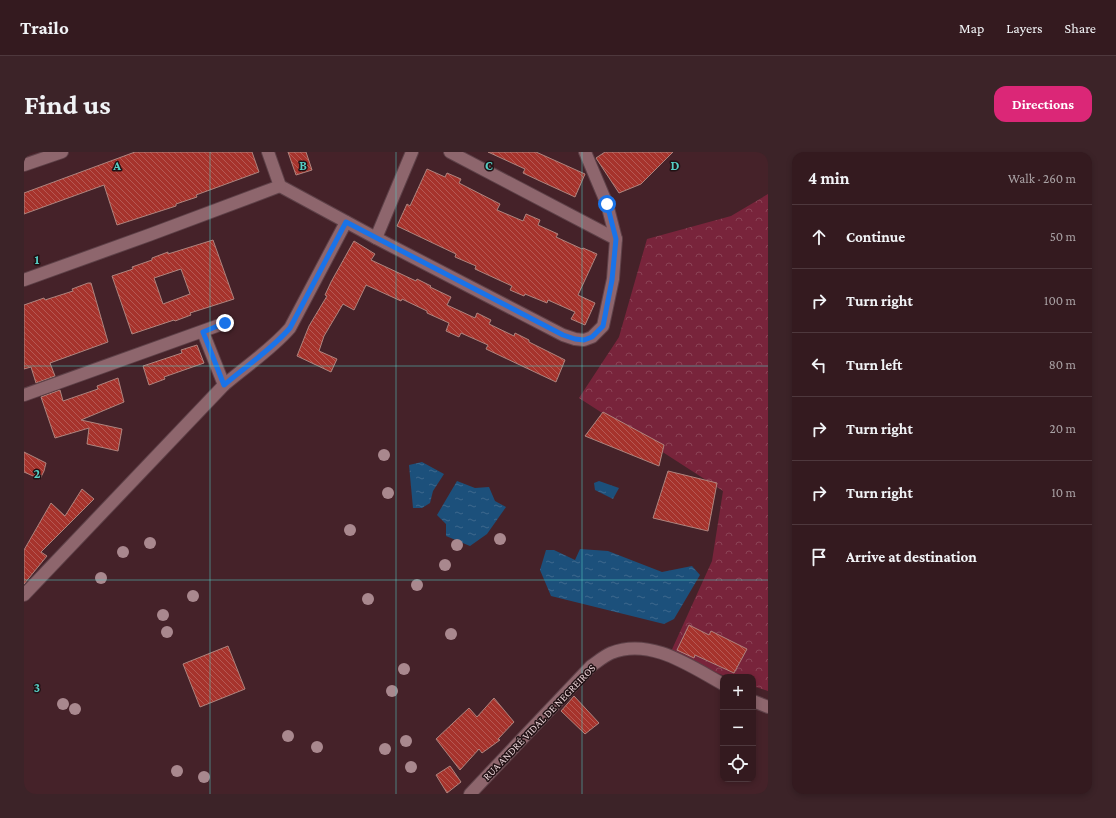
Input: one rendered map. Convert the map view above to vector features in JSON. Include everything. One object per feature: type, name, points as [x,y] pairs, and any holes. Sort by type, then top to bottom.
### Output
[{"type":"street","points":[[24,165],[62,152]]},
{"type":"street","points":[[268,152],[280,186],[376,238],[563,335],[584,340],[592,337],[603,326],[612,280],[616,239],[607,204],[585,152]]},
{"type":"street","points":[[376,238],[412,152]]},
{"type":"street","points":[[450,152],[616,239]]},
{"type":"street","points":[[24,280],[280,186]]},
{"type":"street","points":[[24,596],[224,385],[267,352],[280,340],[290,328],[346,222]]},
{"type":"street","points":[[24,394],[225,323]]},
{"type":"street","points":[[203,332],[224,385]]},
{"type":"street","name":"RUA ANDRÉ VIDAL DE NEGREIROS","points":[[470,794],[591,666],[612,653],[626,650],[646,649],[659,652],[679,660],[720,682]]},
{"type":"street","points":[[756,702],[768,707]]},
{"type":"green space","points":[[768,194],[768,691],[756,687],[756,674],[720,674],[669,656],[712,561],[723,491],[579,398],[619,337],[647,239],[731,216]]},
{"type":"water","points":[[422,462],[444,474],[433,491],[430,503],[422,508],[413,508],[409,465]]},
{"type":"water","points":[[457,481],[475,488],[489,487],[495,501],[506,507],[487,534],[470,546],[446,536],[446,524],[437,515]]},
{"type":"water","points":[[599,481],[619,488],[613,499],[595,490],[594,483]]},
{"type":"water","points":[[580,549],[608,551],[662,572],[692,566],[700,575],[674,619],[664,624],[551,596],[540,570],[546,550],[554,550],[575,560]]},
{"type":"building","points":[[135,152],[252,152],[259,172],[196,195],[197,197],[176,204],[176,206],[117,225],[104,185],[24,214],[24,193]]},
{"type":"building","points":[[288,152],[306,152],[312,170],[296,175]]},
{"type":"building","points":[[488,152],[536,152],[585,174],[575,197],[523,173],[525,169]]},
{"type":"building","points":[[605,152],[673,152],[641,184],[619,193],[596,158]]},
{"type":"building","points":[[427,169],[445,177],[447,173],[461,179],[459,183],[500,204],[497,210],[523,221],[526,214],[540,220],[538,225],[558,234],[556,237],[597,254],[578,295],[595,303],[585,325],[571,319],[575,312],[548,300],[547,303],[510,290],[512,286],[475,269],[476,266],[455,257],[456,254],[397,226],[407,204],[410,206]]},
{"type":"building","points":[[213,240],[234,299],[190,313],[191,315],[175,321],[174,320],[132,334],[112,276],[133,269],[132,267],[152,260],[152,258],[168,252],[168,254]],"holes":[[[181,269],[190,294],[163,304],[154,278]]]},
{"type":"building","points":[[354,241],[375,254],[371,260],[416,281],[417,279],[451,297],[447,305],[475,318],[477,313],[491,320],[489,324],[514,336],[515,333],[529,340],[529,342],[565,360],[556,382],[486,349],[488,345],[461,333],[459,337],[446,331],[449,323],[402,299],[401,301],[366,285],[354,310],[343,304],[324,336],[319,351],[337,359],[331,372],[297,356],[309,326],[327,296],[325,295],[331,282]]},
{"type":"building","points":[[91,283],[108,342],[50,363],[55,376],[36,383],[31,367],[24,369],[24,305],[44,298],[45,300],[73,291],[72,289]]},
{"type":"building","points":[[197,345],[204,363],[164,377],[165,379],[149,385],[143,366],[182,353],[181,350]]},
{"type":"building","points":[[118,378],[124,402],[81,420],[122,429],[118,451],[87,444],[89,428],[55,438],[41,397],[60,390],[63,401],[98,389],[97,386]]},
{"type":"building","points":[[603,412],[664,445],[659,466],[585,436]]},
{"type":"building","points":[[24,452],[46,463],[40,479],[24,472]]},
{"type":"building","points":[[668,471],[717,483],[708,531],[653,518]]},
{"type":"building","points":[[82,489],[94,499],[41,552],[47,556],[24,584],[24,550],[51,503],[65,516]]},
{"type":"building","points":[[689,625],[709,635],[711,631],[747,649],[734,673],[695,655],[694,658],[677,650]]},
{"type":"building","points":[[228,646],[245,689],[200,707],[183,664]]},
{"type":"building","points":[[574,696],[599,723],[585,734],[561,711]]},
{"type":"building","points":[[494,698],[514,722],[498,739],[500,740],[482,753],[479,749],[460,770],[436,739],[469,708],[477,717]]},
{"type":"building","points":[[450,766],[461,782],[447,793],[436,775]]},
{"type":"route","points":[[225,323],[203,332],[224,385],[246,366],[267,352],[290,328],[301,310],[346,222],[563,335],[584,340],[592,337],[603,326],[612,280],[616,239],[607,204]]}]
